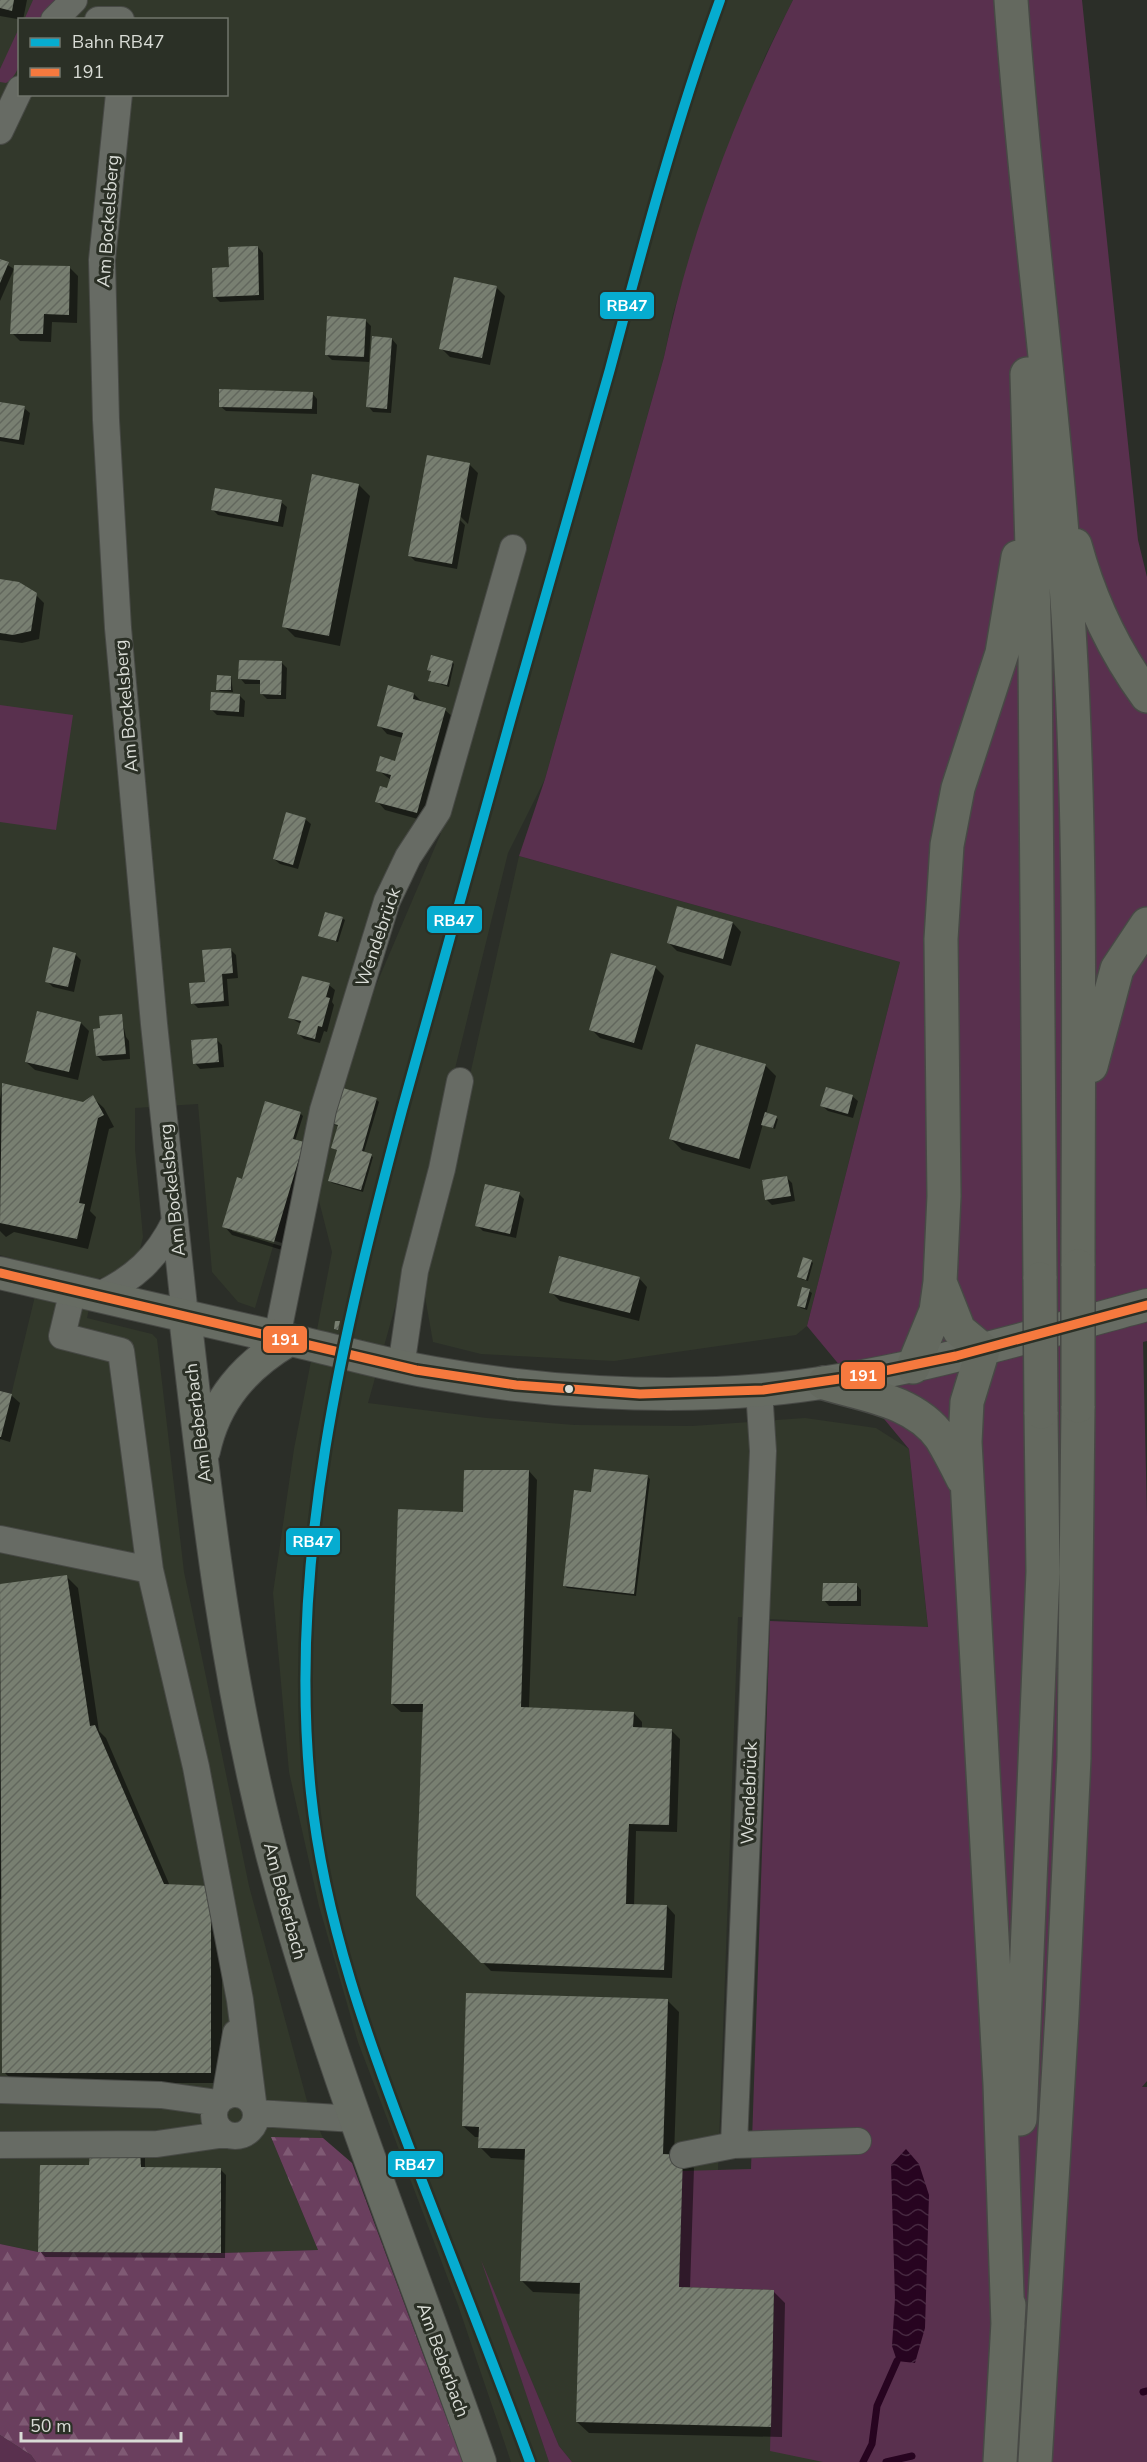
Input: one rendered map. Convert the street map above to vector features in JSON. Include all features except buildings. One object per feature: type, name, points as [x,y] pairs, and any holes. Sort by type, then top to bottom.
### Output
[{"type":"highway","points":[[1011,0],[1044,485],[1075,738],[1078,890],[1078,1406],[1074,1758],[1062,2015],[1035,2462]]},
{"type":"highway","points":[[1000,2462],[1026,2014],[1042,1572],[1035,652],[1044,485]]},
{"type":"highway","points":[[1044,485],[1124,666],[1147,696]]},
{"type":"highway","points":[[913,1366],[936,1311],[940,1282],[944,1196],[941,939],[947,845],[958,788],[1002,653],[1044,485]]},
{"type":"highway","points":[[1078,1118],[1117,969],[1147,924]]},
{"type":"highway","points":[[940,1282],[959,1330],[983,1350],[967,1402],[967,1486],[1000,2084],[1008,2326]]},
{"type":"highway","points":[[824,1383],[886,1400],[911,1411],[940,1437],[967,1486]]},
{"type":"main road","points":[[0,1273],[400,1366],[504,1384],[569,1390],[759,1390],[824,1383],[983,1350],[1147,1305]]},
{"type":"main road","name":"Am Beberbach","points":[[185,1316],[202,1460],[227,1635],[258,1795],[308,1981],[355,2119],[480,2462]]},
{"type":"main road","points":[[202,1460],[215,1416],[230,1390],[251,1366],[283,1339]]},
{"type":"street","points":[[56,18],[74,0]]},
{"type":"street","points":[[129,18],[133,0]]},
{"type":"street","points":[[0,131],[18,93]]},
{"type":"street","name":"Am Bockelsberg","points":[[119,96],[102,260],[106,420],[118,628],[154,1024],[185,1316]]},
{"type":"street","name":"Wendebrück","points":[[283,1339],[323,1110],[387,901],[408,857],[438,811],[513,548]]},
{"type":"street","points":[[400,1366],[415,1271],[442,1169],[460,1081]]},
{"type":"street","points":[[0,2145],[157,2144],[226,2134],[241,2135],[252,2127],[255,2108],[240,2000],[196,1767],[150,1570],[122,1350],[62,1336],[85,1293],[124,1283],[144,1268],[165,1241],[175,1221]]},
{"type":"street","name":"Wendebrück","points":[[734,2145],[763,1451],[759,1390]]},
{"type":"street","points":[[0,1539],[150,1570]]},
{"type":"street","points":[[226,2134],[215,2120],[240,2000]]},
{"type":"street","points":[[0,2090],[161,2095],[221,2100],[234,2093],[245,2096],[255,2108],[355,2119]]},
{"type":"street","points":[[683,2155],[734,2145],[858,2142]]},
{"type":"shaded area","points":[[0,0],[793,0],[766,54],[712,187],[673,314],[664,357],[545,779],[508,853],[406,1268],[368,1403],[487,1418],[575,1425],[692,1426],[805,1418],[876,1428],[909,1449],[928,1628],[738,1617],[718,2170],[751,2169],[855,2444],[823,2462],[572,2462],[559,2446],[485,2271],[549,2462],[511,2462],[458,2305],[358,2042],[319,1906],[289,1772],[273,1593],[294,1449],[332,1252],[318,1197],[318,1132],[345,1058],[441,833],[397,851],[370,915],[255,1308],[238,1302],[212,1272],[198,1104],[135,1108],[135,1149],[143,1237],[138,1257],[120,1274],[96,1279],[87,1318],[152,1334],[157,1339],[184,1572],[249,1886],[307,2101],[323,2138],[271,2137],[318,2250],[221,2253],[38,2252],[0,2244],[0,1441],[42,1267],[0,1255]]},
{"type":"shaded area","points":[[33,0],[62,0],[46,18],[25,18]]},
{"type":"shaded area","points":[[793,0],[1082,0],[1138,540],[1147,577],[1147,1341],[1143,1342],[1147,1516],[1147,2081],[1142,2087],[1147,2087],[1147,2462],[823,2462],[770,2451],[774,2290],[679,2287],[682,2171],[751,2169],[770,1621],[928,1627],[909,1449],[807,1326],[900,962],[519,856],[545,779],[701,219],[752,86]]},
{"type":"shaded area","points":[[18,30],[16,72],[6,83],[0,82],[0,69]]},
{"type":"shaded area","points":[[0,705],[73,715],[56,830],[0,822]]},
{"type":"shaded area","points":[[519,856],[900,962],[807,1326],[796,1335],[614,1361],[481,1354],[433,1342],[421,1274],[457,1133]]},
{"type":"shaded area","points":[[481,2260],[559,2446],[572,2462],[549,2462]]},
{"type":"shaded area","points":[[0,2435],[31,2455],[36,2462],[0,2462]]},
{"type":"green space","points":[[271,2137],[323,2138],[352,2163],[463,2462],[36,2462],[31,2455],[0,2435],[0,2244],[38,2252],[221,2253],[318,2250]]},
{"type":"water","points":[[906,2149],[919,2164],[929,2195],[925,2328],[915,2363],[897,2361],[892,2346],[895,2298],[891,2165]]},
{"type":"waterway","points":[[863,2462],[872,2444],[877,2406],[897,2361]]},
{"type":"waterway","points":[[1143,2392],[1147,2391]]},
{"type":"waterway","points":[[886,2462],[912,2456]]},
{"type":"rail line","name":"RB47","points":[[530,2462],[381,2073],[337,1935],[317,1841],[311,1793],[306,1706],[307,1620],[314,1533],[325,1448],[341,1362],[380,1194],[661,183],[720,0]]},
{"type":"transit line","name":"191","points":[[0,1273],[416,1370],[516,1385],[640,1394],[763,1390],[860,1376],[956,1356],[1147,1305]]}]
